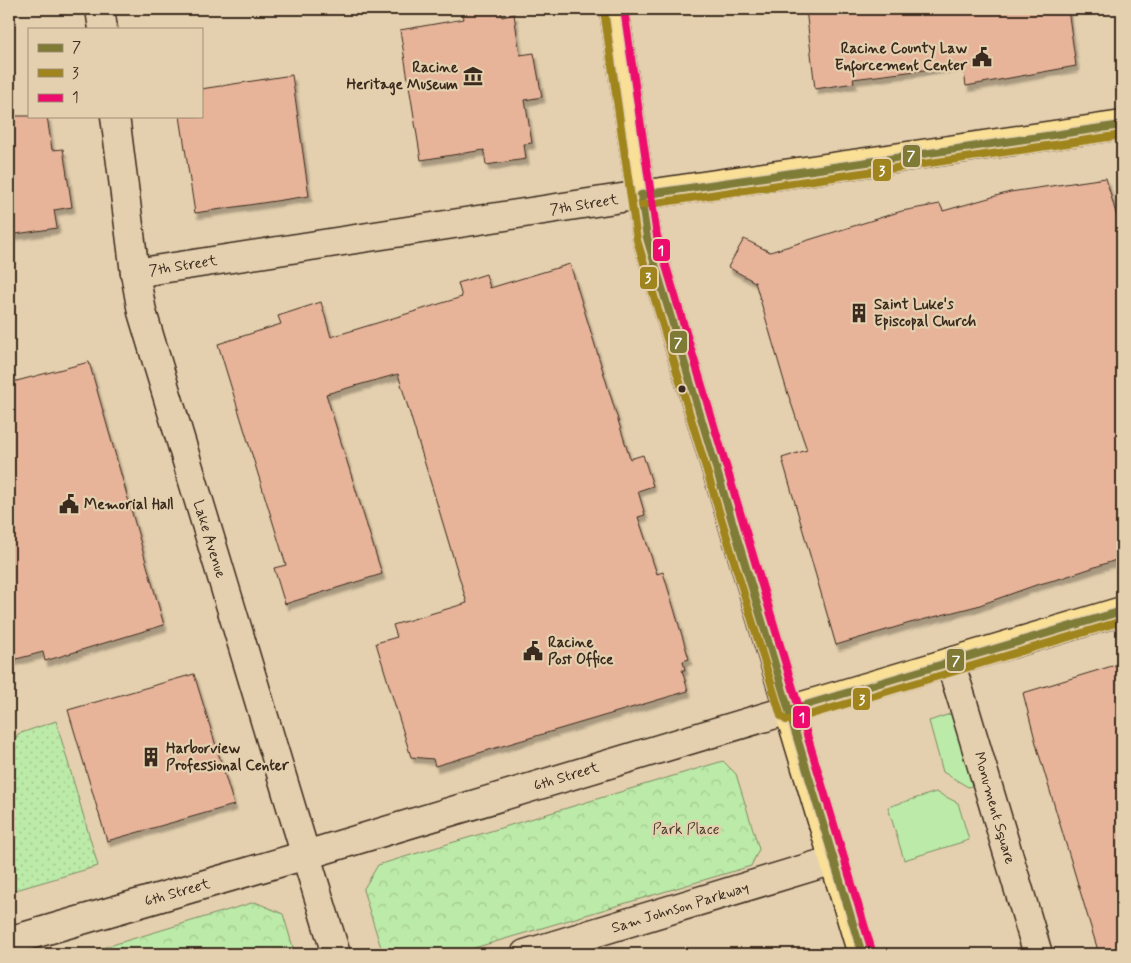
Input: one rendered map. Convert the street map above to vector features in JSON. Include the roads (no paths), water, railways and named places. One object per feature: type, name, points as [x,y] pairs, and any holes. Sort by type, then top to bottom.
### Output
[{"type":"main road","points":[[614,9],[647,241],[862,954]]},
{"type":"main road","name":"7th Street","points":[[640,195],[1122,125]]},
{"type":"main road","name":"6th Street","points":[[789,710],[1122,611]]},
{"type":"street","points":[[100,9],[103,28]]},
{"type":"street","name":"Lake Avenue","points":[[115,118],[135,273],[142,312],[336,954]]},
{"type":"street","name":"7th Street","points":[[135,273],[640,195]]},
{"type":"street","name":"Monument Square","points":[[950,662],[964,703],[1038,954]]},
{"type":"street","name":"6th Street","points":[[9,941],[306,855],[789,710]]},
{"type":"street","name":"Sam Johnson Parkway","points":[[526,954],[834,860]]},
{"type":"place","name":"Racine County Law Enforcement Center","points":[[982,57]]},
{"type":"place","name":"Racine Heritage Museum","points":[[473,76]]},
{"type":"place","name":"Saint Luke's Episcopal Church","points":[[859,313]]},
{"type":"place","name":"Memorial Hall","points":[[69,504]]},
{"type":"place","name":"Racine Post Office","points":[[533,651]]},
{"type":"place","name":"Harborview Professional Center","points":[[151,757]]},
{"type":"park label","name":"Park Place","points":[[686,829]]}]
